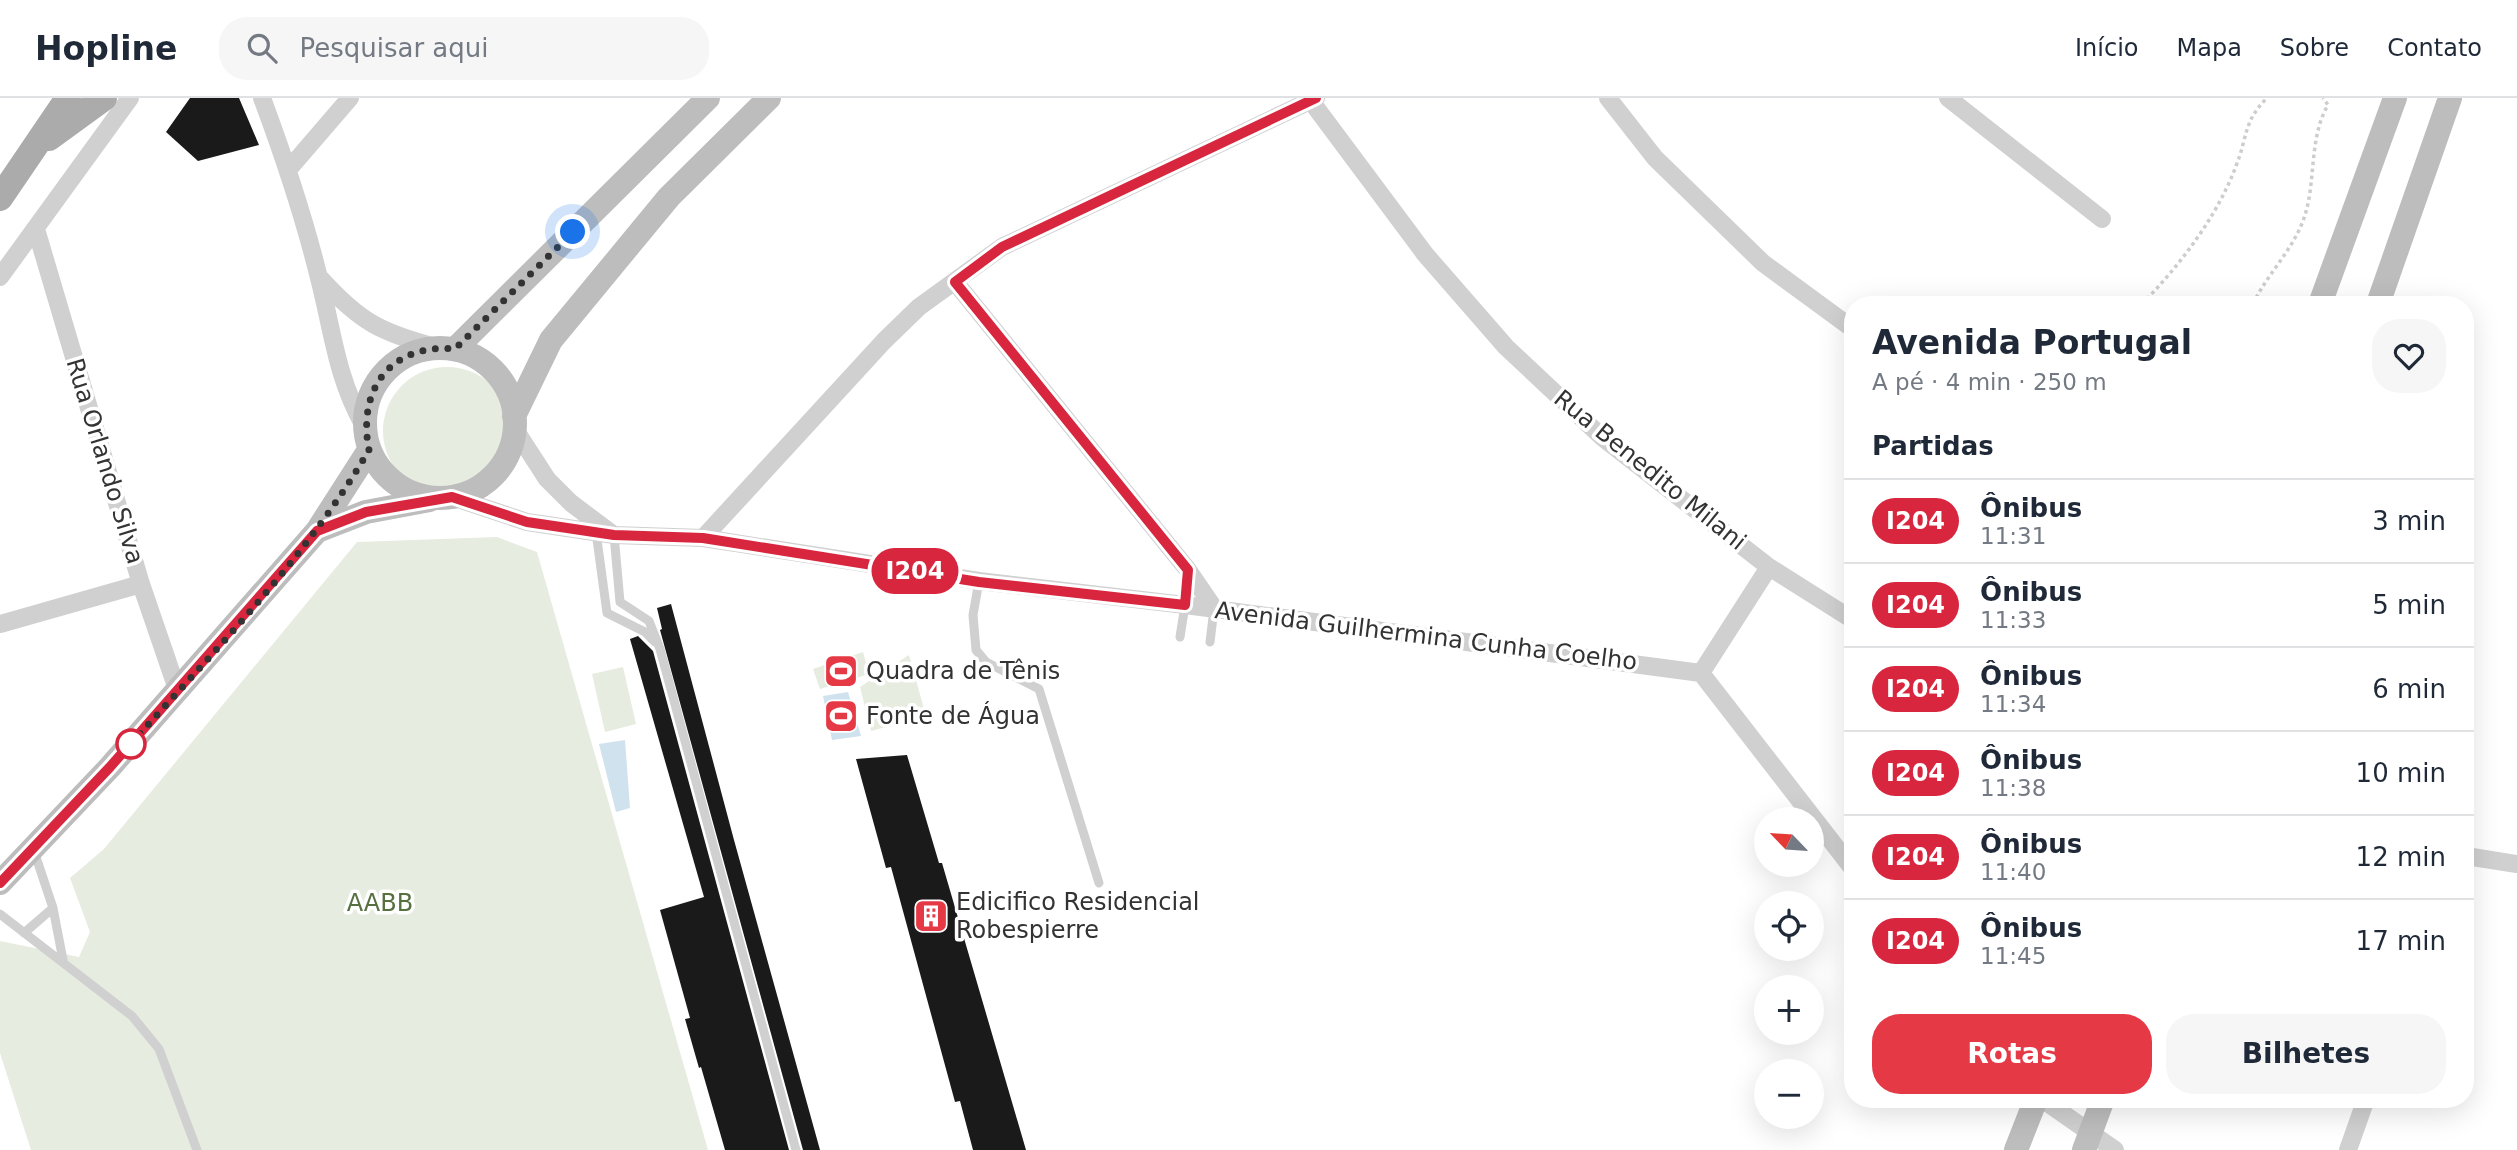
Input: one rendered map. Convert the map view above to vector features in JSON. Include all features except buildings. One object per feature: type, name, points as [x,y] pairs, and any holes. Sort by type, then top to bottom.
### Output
[{"type":"main road","points":[[0,198],[68,98]]},
{"type":"main road","points":[[28,154],[104,98]]},
{"type":"street","points":[[0,277],[130,98]]},
{"type":"street","points":[[262,98],[288,170],[319,278],[339,372],[380,469],[396,484],[415,494],[444,498]]},
{"type":"street","points":[[288,170],[351,98]]},
{"type":"street","points":[[0,883],[34,851],[178,692],[317,531],[367,438],[368,402],[394,363],[415,352],[447,348],[708,98]]},
{"type":"street","points":[[317,531],[366,512],[444,498],[475,489],[495,474],[508,453],[514,422],[551,340],[669,197],[769,98]]},
{"type":"street","points":[[1608,98],[1655,158],[1763,263],[1844,322]]},
{"type":"street","points":[[1948,98],[2102,219]]},
{"type":"street","points":[[2323,296],[2395,98]]},
{"type":"street","points":[[2381,296],[2450,98]]},
{"type":"street","points":[[703,538],[884,341],[919,307],[1002,247],[1313,99]]},
{"type":"street","name":"Rua Benedito Milani","points":[[1313,99],[1424,254],[1506,347],[1603,438],[1769,567],[1844,614]]},
{"type":"street","name":"Rua Orlando Silva","points":[[36,229],[141,584],[178,692]]},
{"type":"street","points":[[319,278],[347,308],[368,323],[394,336],[473,356],[495,373],[510,397],[514,422],[547,479],[605,534]]},
{"type":"street","points":[[955,282],[1188,570],[1214,608]]},
{"type":"street","name":"Avenida Guilhermina Cunha Coelho","points":[[444,498],[527,522],[605,534],[703,538],[979,582],[1214,608],[1701,673]]},
{"type":"street","points":[[1769,567],[1701,673],[1844,857]]},
{"type":"street","points":[[1185,605],[1188,570]]},
{"type":"street","points":[[0,624],[141,584]]},
{"type":"street","points":[[2474,857],[2517,864]]},
{"type":"street","points":[[2016,1150],[2032,1108]]},
{"type":"street","points":[[2052,1108],[2087,1141],[2115,1150]]},
{"type":"street","points":[[2087,1141],[2100,1108]]},
{"type":"street","points":[[2348,1150],[2363,1108]]},
{"type":"lane","points":[[605,534],[607,613],[645,632],[660,649]]},
{"type":"lane","points":[[605,534],[620,602],[649,621],[660,649],[796,1150]]},
{"type":"lane","points":[[979,582],[973,615],[975,650],[986,662],[1039,689],[1099,883]]},
{"type":"lane","points":[[1180,637],[1185,605]]},
{"type":"lane","points":[[1210,642],[1214,608]]},
{"type":"lane","points":[[34,851],[53,908],[63,960]]},
{"type":"lane","points":[[24,933],[53,908]]},
{"type":"lane","points":[[0,914],[63,960],[132,1016],[159,1049],[197,1150]]},
{"type":"path","points":[[2150,296],[2167,279],[2212,215],[2237,165],[2252,114],[2267,98]]},
{"type":"path","points":[[2258,296],[2305,217],[2314,170],[2319,120],[2328,105],[2323,98]]},
{"type":"green space","points":[[447,367],[471,372],[492,386],[506,407],[511,431],[506,455],[492,476],[471,490],[447,495],[423,490],[402,476],[388,455],[383,431],[388,407],[402,386],[423,372]]},
{"type":"green space","name":"AABB","points":[[497,537],[537,552],[708,1150],[31,1150],[0,1053],[0,941],[79,957],[90,932],[70,878],[104,849],[357,542]]},
{"type":"green space","name":"Quadra de Tênis","points":[[863,652],[869,674],[820,689],[813,669]]},
{"type":"green space","points":[[909,655],[926,716],[871,731],[860,687]]},
{"type":"green space","points":[[623,667],[636,724],[605,732],[592,674]]},
{"type":"water","name":"Fonte de Água","points":[[848,692],[861,736],[832,740],[823,696]]},
{"type":"water","points":[[625,740],[630,808],[616,812],[599,744]]},
{"type":"bus line","name":"I204","points":[[0,883],[34,851],[178,692],[317,531],[366,512],[452,497],[527,522],[614,535],[703,538],[979,582],[1185,605],[1188,570],[955,282],[1002,247],[1316,98]]},
{"type":"place","name":"Quadra de Tênis","points":[[841,671]]},
{"type":"place","name":"Fonte de Água","points":[[841,716]]},
{"type":"place","name":"Edicifico Residencial Robespierre","points":[[931,916]]},
{"type":"route","points":[[131,744],[127,748],[317,531],[345,492],[369,450],[365,426],[368,402],[378,381],[394,363],[415,352],[439,348],[455,349],[573,232]]}]
